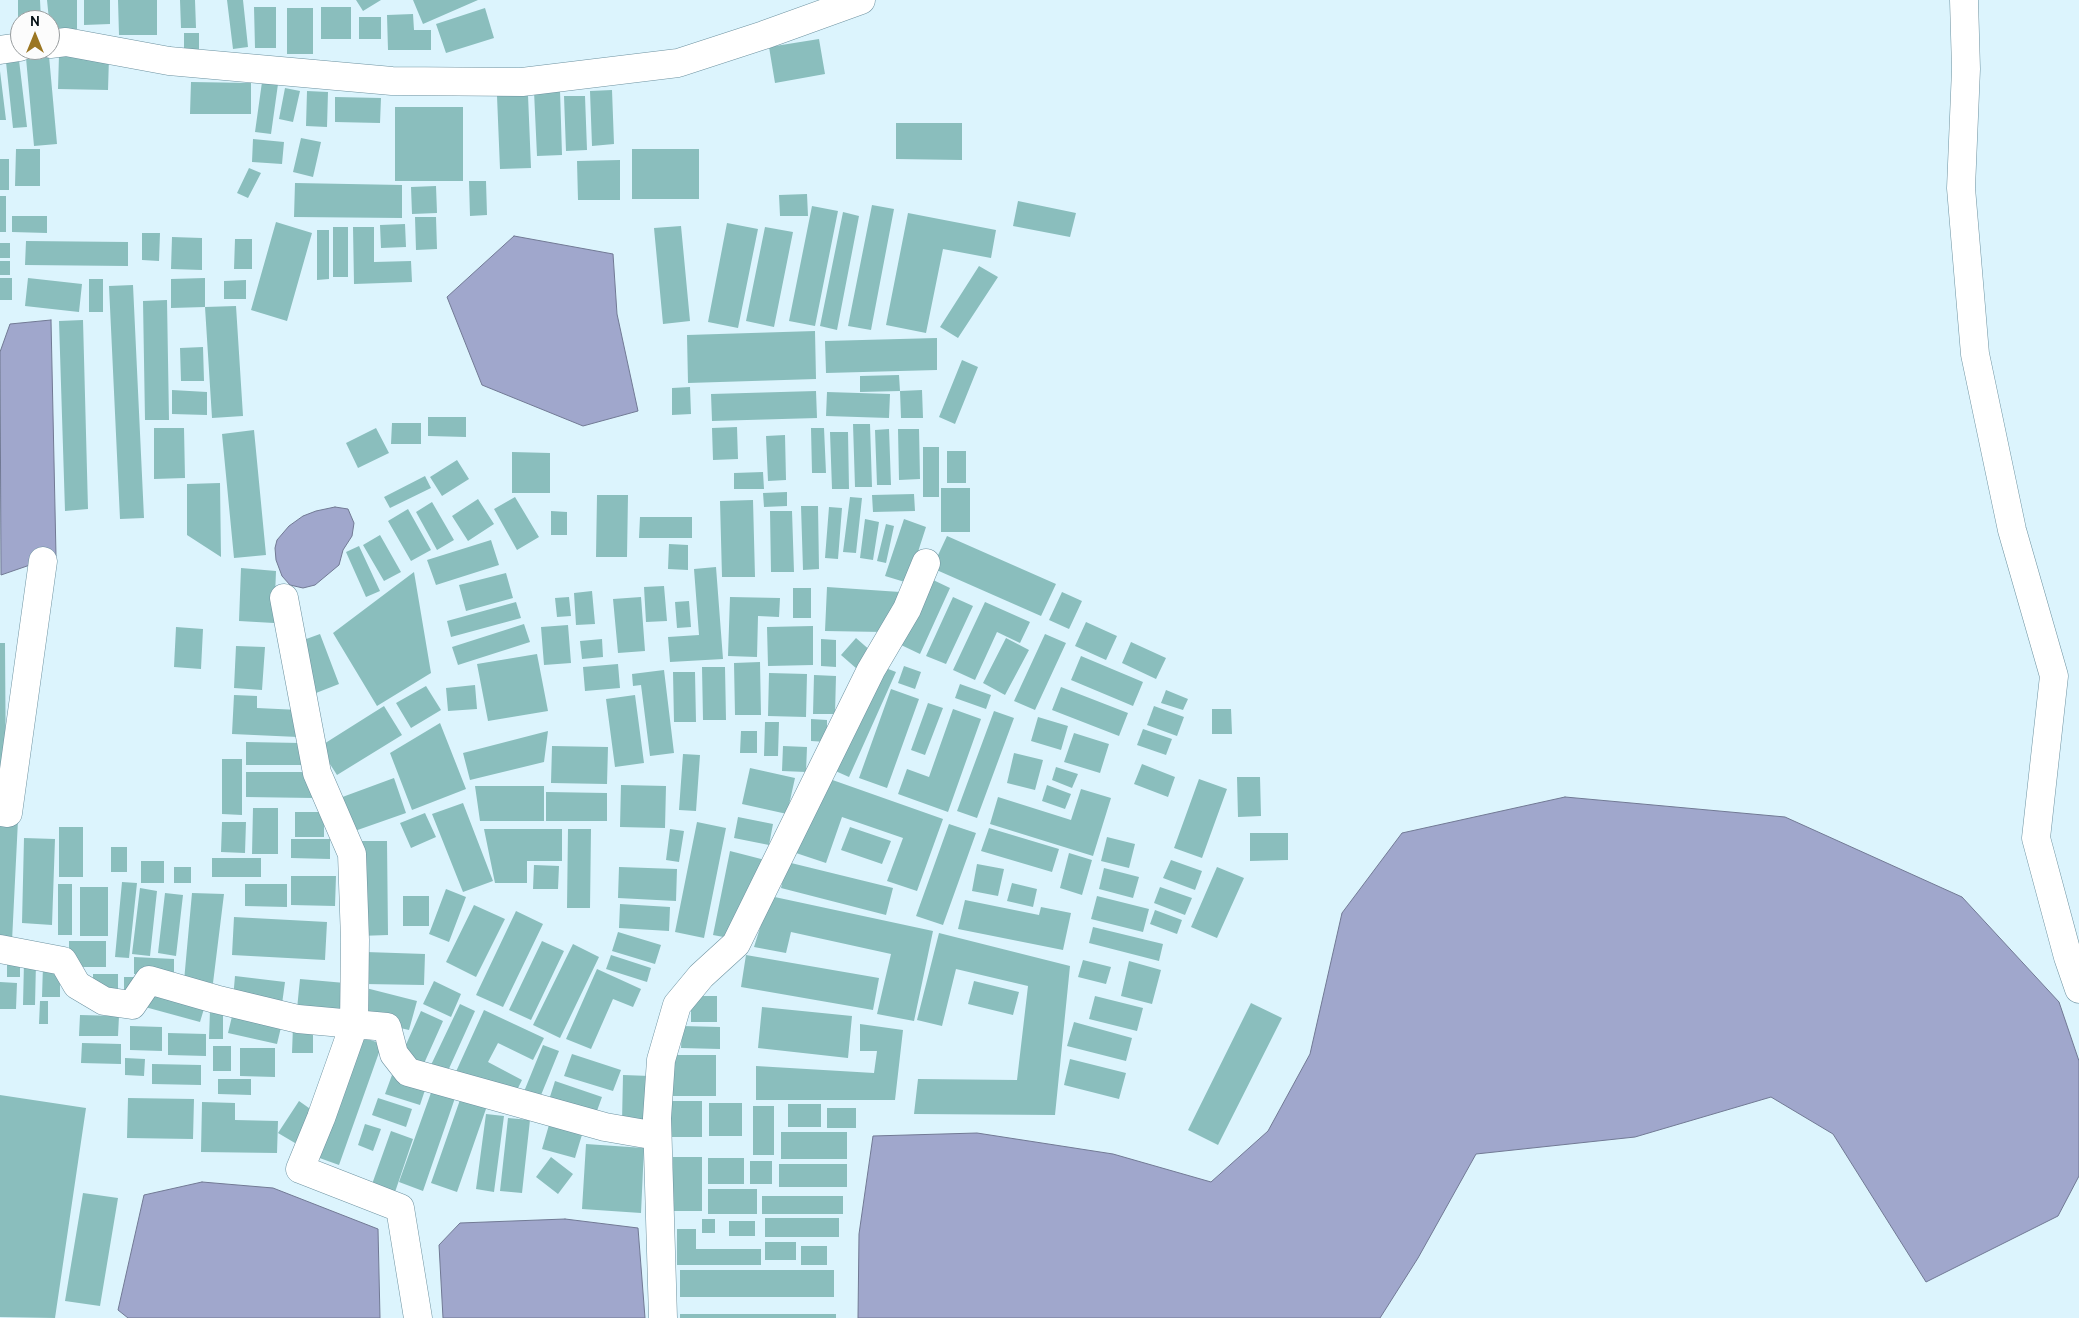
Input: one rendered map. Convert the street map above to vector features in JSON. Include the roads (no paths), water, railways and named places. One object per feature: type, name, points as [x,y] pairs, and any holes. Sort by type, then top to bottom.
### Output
[{"type":"street","points":[[60,43],[66,42],[169,61],[392,81],[522,82],[678,63],[764,35],[861,0]]},
{"type":"street","points":[[1964,0],[1966,69],[1961,188],[1975,354],[2012,530],[2054,676],[2036,838],[2068,957],[2079,989]]},
{"type":"street","points":[[0,812],[8,813],[44,561]]},
{"type":"street","points":[[663,1318],[657,1136],[661,1060],[677,1005],[701,976],[736,944],[871,670],[907,609],[926,563]]},
{"type":"street","points":[[284,598],[317,773],[352,854],[355,940],[354,1025],[321,1118],[300,1169],[400,1208],[418,1318]]},
{"type":"street","points":[[0,949],[63,961],[77,985],[104,1001],[132,1005],[149,980],[215,999],[298,1019],[387,1028],[394,1054],[408,1072],[605,1126],[657,1136]]},
{"type":"water","points":[[514,236],[613,254],[617,314],[638,411],[583,426],[482,385],[447,297]]},
{"type":"water","points":[[51,320],[56,556],[1,575],[0,352],[10,324]]},
{"type":"water","points":[[335,507],[348,509],[354,523],[352,536],[343,550],[339,565],[315,585],[303,588],[290,585],[282,576],[276,560],[275,548],[277,540],[289,526],[303,516]]},
{"type":"water","points":[[1565,797],[1785,817],[1962,897],[2059,1002],[2079,1061],[2079,1176],[2058,1216],[1926,1282],[1833,1134],[1771,1097],[1635,1137],[1476,1154],[1418,1258],[1380,1318],[858,1318],[859,1234],[873,1136],[977,1133],[1113,1154],[1211,1182],[1268,1131],[1310,1054],[1342,913],[1402,833]]},
{"type":"water","points":[[202,1182],[273,1188],[378,1229],[380,1318],[128,1318],[118,1310],[144,1195]]},
{"type":"water","points":[[565,1219],[638,1228],[645,1318],[443,1318],[439,1245],[460,1223]]}]
